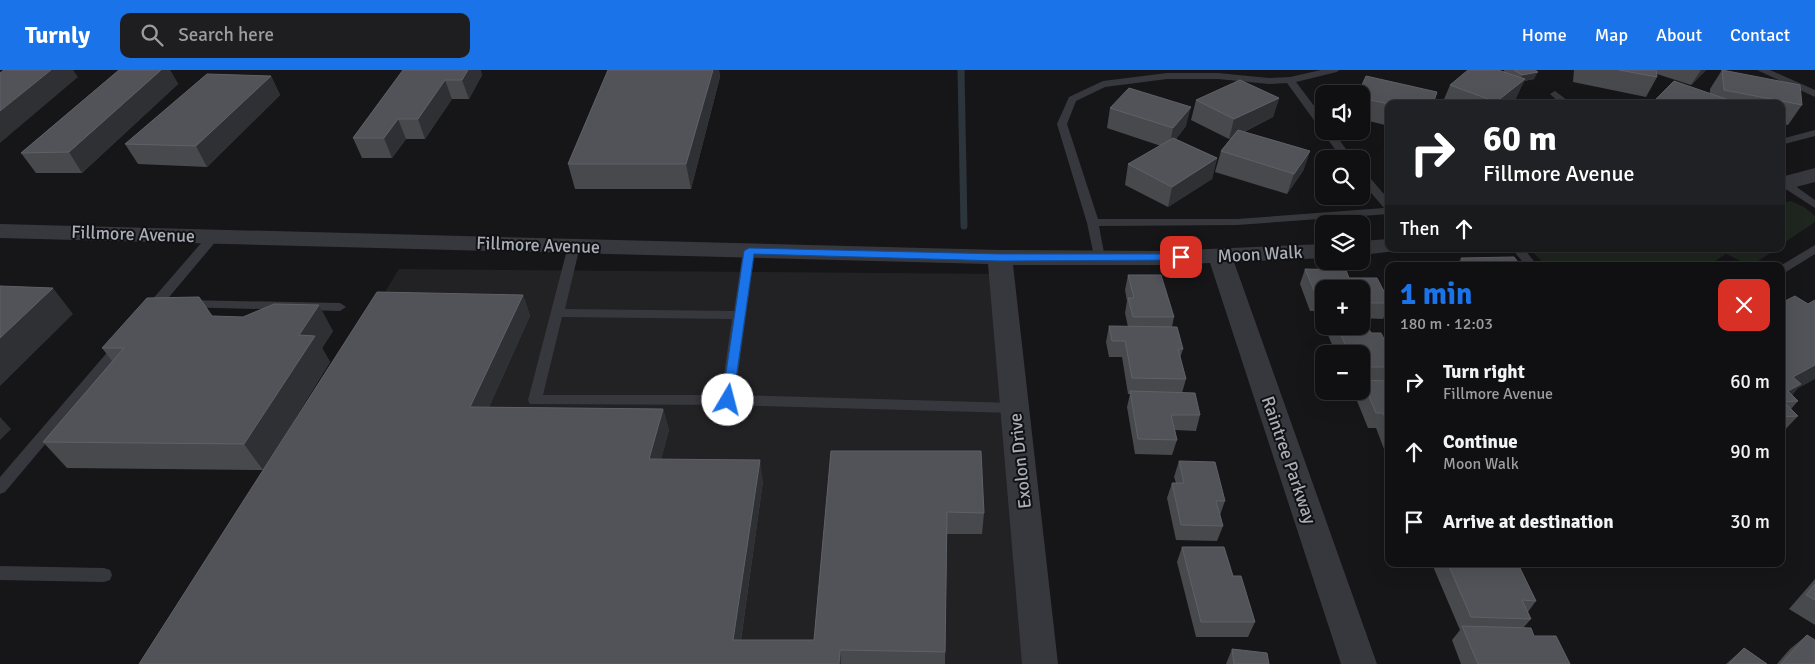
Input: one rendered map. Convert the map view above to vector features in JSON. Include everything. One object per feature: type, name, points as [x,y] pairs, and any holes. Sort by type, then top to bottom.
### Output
[{"type":"street","points":[[1785,183],[1815,175]]},
{"type":"street","name":"Fillmore Avenue","points":[[0,231],[1000,258],[1088,258]]},
{"type":"street","points":[[1370,247],[1385,246]]},
{"type":"street","name":"Moon Walk","points":[[1088,258],[1220,256],[1315,251]]},
{"type":"street","name":"Raintree Parkway","points":[[1220,256],[1359,664]]},
{"type":"street","name":"Exolon Drive","points":[[1000,258],[1040,664]]},
{"type":"lane","points":[[1088,258],[1093,223],[1062,124],[1072,100],[1103,84],[1166,76],[1218,76],[1269,81],[1290,80],[1334,70]]},
{"type":"lane","points":[[1762,70],[1815,94]]},
{"type":"lane","points":[[1290,80],[1315,114]]},
{"type":"lane","points":[[1555,94],[1563,100]]},
{"type":"lane","points":[[1785,141],[1815,133]]},
{"type":"lane","points":[[1370,185],[1385,202]]},
{"type":"lane","points":[[1785,186],[1815,205]]},
{"type":"lane","points":[[1093,223],[1237,222],[1385,211]]},
{"type":"lane","points":[[0,488],[213,237]]},
{"type":"lane","points":[[574,246],[535,400],[728,400],[1015,408]]},
{"type":"lane","points":[[1785,268],[1815,249]]},
{"type":"lane","points":[[728,400],[749,251]]},
{"type":"lane","points":[[1520,252],[1529,262]]},
{"type":"lane","points":[[156,304],[340,307]]},
{"type":"lane","points":[[557,313],[740,315]]},
{"type":"lane","points":[[0,573],[104,575]]},
{"type":"shaded area","points":[[1791,201],[1804,207],[1815,216],[1815,222],[1785,242],[1785,202]]},
{"type":"shaded area","points":[[1532,252],[1772,252],[1757,262],[1743,262],[1726,254],[1713,262],[1543,262]]},
{"type":"shaded area","points":[[399,269],[1004,274],[1038,664],[156,664]]},
{"type":"building","points":[[4,70],[51,70],[0,111],[0,73]]},
{"type":"building","points":[[119,70],[161,70],[69,152],[21,153]]},
{"type":"building","points":[[403,70],[468,70],[462,80],[445,80],[418,119],[398,119],[384,138],[353,138]]},
{"type":"building","points":[[608,70],[713,70],[686,164],[568,164]]},
{"type":"building","points":[[1468,70],[1498,70],[1525,79],[1499,100],[1491,100],[1450,85]]},
{"type":"building","points":[[1514,70],[1535,70],[1538,72],[1522,75]]},
{"type":"building","points":[[1619,70],[1656,70],[1657,77]]},
{"type":"building","points":[[1722,70],[1800,85],[1802,105],[1785,102],[1785,100],[1724,90]]},
{"type":"building","points":[[207,74],[271,76],[196,146],[125,144]]},
{"type":"building","points":[[1366,76],[1437,92],[1434,100],[1385,100],[1385,103],[1370,100],[1370,85],[1362,85]]},
{"type":"building","points":[[1240,80],[1279,98],[1234,119],[1196,100]]},
{"type":"building","points":[[1674,81],[1729,100],[1655,100]]},
{"type":"building","points":[[1129,88],[1191,107],[1173,128],[1110,108]]},
{"type":"building","points":[[1238,130],[1310,151],[1294,174],[1221,151]]},
{"type":"building","points":[[1173,138],[1217,158],[1172,187],[1128,164]]},
{"type":"building","points":[[1514,257],[1518,262],[1464,262],[1461,258]]},
{"type":"building","points":[[1305,269],[1346,270],[1349,278],[1377,278],[1385,293],[1385,303],[1370,303],[1370,280],[1315,280],[1315,293]]},
{"type":"building","points":[[1128,275],[1161,275],[1174,317],[1133,317],[1128,298],[1134,298]]},
{"type":"building","points":[[0,286],[53,288],[0,338]]},
{"type":"building","points":[[377,292],[523,295],[470,407],[663,409],[649,459],[760,460],[733,640],[814,640],[831,451],[981,451],[984,513],[947,512],[945,652],[840,650],[839,664],[139,664]]},
{"type":"building","points":[[1795,296],[1808,304],[1815,300],[1815,365],[1793,377],[1801,384],[1788,391],[1798,401],[1785,402],[1785,301]]},
{"type":"building","points":[[199,297],[212,316],[243,317],[274,304],[319,305],[299,335],[315,336],[244,444],[43,442],[124,348],[102,348],[147,298]]},
{"type":"building","points":[[1109,326],[1177,327],[1183,349],[1178,349],[1186,379],[1132,378],[1125,341],[1112,341]]},
{"type":"building","points":[[1370,331],[1371,333],[1381,333],[1385,341],[1385,367],[1370,367],[1370,345],[1346,345],[1341,335],[1370,335]]},
{"type":"building","points":[[1370,380],[1385,381],[1385,417],[1383,413],[1376,413],[1370,399]]},
{"type":"building","points":[[1130,391],[1195,393],[1200,415],[1171,415],[1177,440],[1138,439]]},
{"type":"building","points":[[1785,403],[1798,416],[1785,417]]},
{"type":"building","points":[[1179,461],[1215,462],[1225,501],[1216,501],[1223,526],[1181,525],[1172,483],[1184,483]]},
{"type":"building","points":[[1182,547],[1224,547],[1233,576],[1241,576],[1255,622],[1201,622]]},
{"type":"building","points":[[1449,567],[1519,567],[1536,601],[1522,600],[1531,619],[1471,617]]},
{"type":"building","points":[[1815,584],[1815,600],[1806,595]]},
{"type":"building","points":[[1462,626],[1531,628],[1534,636],[1556,636],[1570,664],[1478,664]]},
{"type":"building","points":[[1807,635],[1815,640],[1815,664],[1781,664]]},
{"type":"building","points":[[1744,648],[1767,664],[1729,664]]},
{"type":"building","points":[[1232,649],[1267,653],[1269,664],[1234,664]]},
{"type":"waterway","points":[[961,70],[964,226]]},
{"type":"route","points":[[728,400],[749,251],[1000,258],[1181,257]]}]
